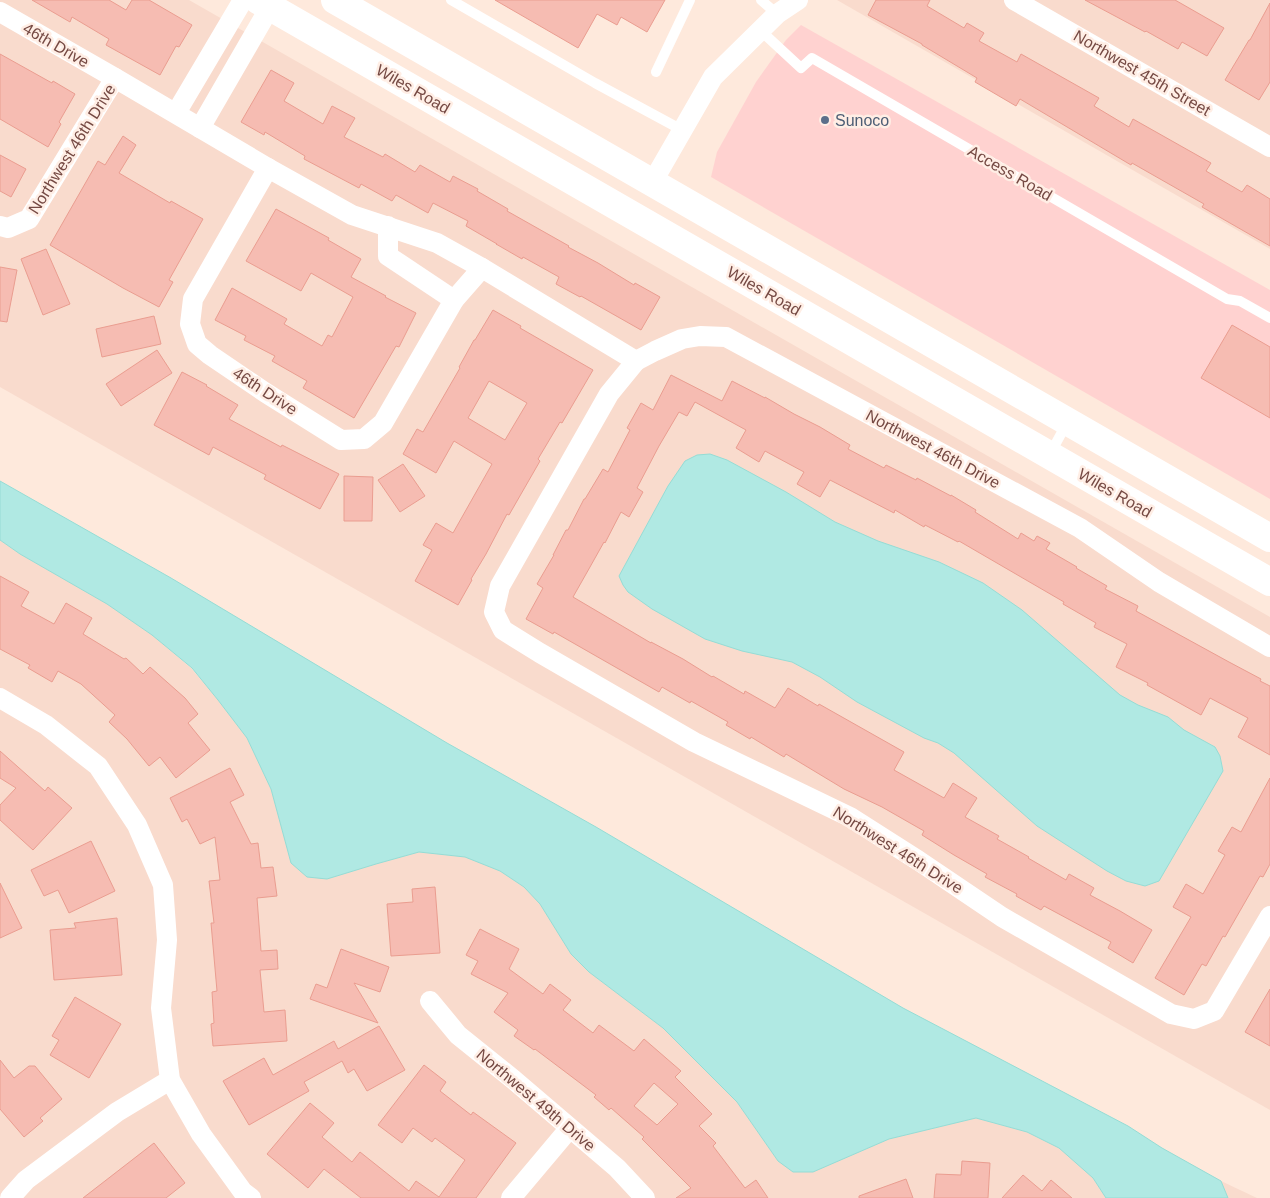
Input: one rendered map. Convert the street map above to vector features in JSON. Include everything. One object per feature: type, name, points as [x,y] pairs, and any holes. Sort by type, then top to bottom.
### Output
[{"type":"main road","points":[[335,0],[1270,538]]},
{"type":"main road","name":"Wiles Road","points":[[267,2],[594,193],[1270,582]]},
{"type":"main road","points":[[594,193],[621,193],[652,184]]},
{"type":"street","points":[[176,113],[243,0]]},
{"type":"street","points":[[652,184],[713,77],[777,14],[798,0]]},
{"type":"street","name":"Northwest 45th Street","points":[[1014,0],[1270,147]]},
{"type":"street","points":[[200,128],[267,2]]},
{"type":"street","name":"46th Drive","points":[[0,12],[352,215],[437,243],[482,268],[636,362]]},
{"type":"street","name":"Northwest 46th Drive","points":[[0,226],[8,228],[29,219],[115,78]]},
{"type":"street","name":"46th Drive","points":[[268,168],[193,299],[190,324],[197,344],[210,355],[341,440],[364,439],[383,423],[454,300],[482,268]]},
{"type":"street","points":[[388,226],[388,256],[454,300]]},
{"type":"street","name":"Northwest 46th Drive","points":[[1270,647],[1159,582],[1080,528],[726,337],[700,336],[682,340],[655,351],[636,362],[609,394],[500,586],[494,612],[503,630],[540,654],[694,742],[850,817],[919,861],[1002,918],[1171,1014],[1194,1019],[1214,1011],[1270,916]]},
{"type":"street","points":[[0,698],[46,725],[98,766],[137,825],[163,885],[167,940],[161,1008],[170,1080],[201,1134],[243,1192],[251,1198]]},
{"type":"street","name":"Northwest 49th Drive","points":[[430,1001],[458,1035],[617,1168],[645,1198]]},
{"type":"street","points":[[10,1198],[26,1180],[117,1112],[170,1080]]},
{"type":"street","points":[[511,1198],[570,1128]]},
{"type":"lane","points":[[451,0],[682,130]]},
{"type":"lane","points":[[656,72],[690,0]]},
{"type":"lane","points":[[761,0],[777,14]]},
{"type":"lane","name":"Access Road","points":[[760,30],[801,68],[812,58],[1227,299],[1240,300],[1270,318]]},
{"type":"lane","points":[[1049,455],[1068,422]]},
{"type":"shaded area","points":[[0,0],[189,0],[1270,617],[1270,1110],[0,387]]},
{"type":"shaded area","points":[[837,0],[1270,0],[1270,249]]},
{"type":"shaded area","points":[[801,25],[1270,290],[1270,499],[711,177],[717,152],[756,82],[786,40]]},
{"type":"shaded area","points":[[0,540],[20,554],[107,604],[152,635],[191,668],[247,738],[271,789],[291,863],[327,879],[419,852],[465,857],[500,871],[524,887],[540,904],[571,954],[589,972],[663,1028],[737,1102],[778,1161],[832,1163],[889,1139],[976,1118],[1027,1132],[1059,1148],[1093,1178],[1106,1198],[0,1198]]},
{"type":"shaded area","points":[[1221,1181],[1257,1198],[1228,1198]]},
{"type":"water","points":[[710,454],[727,460],[786,492],[835,522],[878,541],[939,562],[983,583],[1022,610],[1120,695],[1138,705],[1168,717],[1184,730],[1215,747],[1220,756],[1223,771],[1159,881],[1145,886],[1126,881],[1107,871],[1037,826],[954,753],[857,702],[820,677],[792,662],[742,651],[705,639],[652,609],[628,592],[619,576],[668,486],[685,461],[697,455]]},
{"type":"water","points":[[0,481],[171,578],[447,743],[596,827],[903,1008],[1128,1126],[1162,1148],[1221,1181],[1228,1198],[1106,1198],[1093,1178],[1059,1148],[1027,1132],[976,1118],[889,1139],[813,1172],[793,1172],[778,1161],[737,1102],[663,1028],[589,972],[571,954],[540,904],[524,887],[500,871],[465,857],[419,852],[327,879],[307,877],[291,863],[271,789],[247,738],[218,700],[192,668],[152,635],[107,604],[20,554],[0,540]]},
{"type":"building","points":[[32,0],[109,0],[126,10],[132,0],[149,0],[192,25],[179,47],[176,46],[160,75],[106,45],[109,39],[72,17],[70,22]]},
{"type":"building","points":[[495,0],[665,0],[647,32],[621,17],[617,25],[597,14],[578,48]]},
{"type":"building","points":[[876,0],[930,0],[927,6],[964,28],[967,23],[984,33],[979,41],[1017,62],[1021,54],[1099,98],[1094,106],[1129,127],[1133,119],[1211,163],[1206,171],[1242,192],[1247,185],[1270,199],[1270,246],[1202,207],[1204,204],[1132,163],[1131,165],[1020,99],[1016,106],[975,82],[977,78],[922,44],[868,15]]},
{"type":"building","points":[[1085,0],[1175,0],[1224,28],[1207,56],[1182,42],[1178,49]]},
{"type":"building","points":[[1270,3],[1270,82],[1259,100],[1225,80]]},
{"type":"building","points":[[0,54],[75,94],[59,122],[61,124],[48,147],[0,119]]},
{"type":"building","points":[[271,70],[294,83],[284,101],[323,124],[332,106],[355,118],[344,137],[383,157],[385,154],[415,172],[420,165],[450,182],[453,176],[478,189],[477,191],[508,209],[507,211],[568,247],[634,285],[635,283],[660,297],[641,330],[556,284],[559,277],[523,257],[522,259],[466,226],[468,221],[433,203],[428,213],[396,195],[392,201],[361,184],[359,188],[304,159],[305,156],[265,132],[264,135],[241,122]]},
{"type":"building","points":[[123,136],[136,145],[119,173],[170,203],[171,201],[203,219],[169,280],[173,282],[159,307],[50,245],[98,161],[105,165]]},
{"type":"building","points":[[0,155],[26,169],[11,197],[0,191]]},
{"type":"building","points":[[276,209],[329,238],[328,240],[361,259],[351,277],[416,313],[399,347],[396,346],[354,418],[303,388],[307,381],[272,361],[275,356],[244,340],[246,336],[215,320],[232,288],[287,319],[284,324],[322,346],[328,335],[332,337],[353,297],[311,273],[301,291],[246,261]]},
{"type":"building","points":[[46,249],[70,304],[43,315],[21,259]]},
{"type":"building","points":[[0,267],[17,270],[7,322],[0,321]]},
{"type":"building","points":[[493,310],[521,326],[520,328],[593,370],[538,459],[540,461],[509,515],[507,514],[458,605],[415,581],[432,550],[423,545],[436,523],[453,533],[492,464],[454,441],[436,473],[403,454],[417,429],[423,432]],"holes":[[[489,381],[527,403],[505,440],[468,418]]]},
{"type":"building","points":[[154,316],[161,344],[102,357],[96,329]]},
{"type":"building","points":[[1232,325],[1270,347],[1270,418],[1201,378]]},
{"type":"building","points":[[157,350],[172,373],[121,406],[106,384]]},
{"type":"building","points":[[182,372],[238,405],[229,419],[281,447],[282,445],[339,474],[320,509],[264,479],[266,475],[213,447],[209,455],[154,425]]},
{"type":"building","points":[[671,375],[722,401],[732,381],[820,427],[850,445],[848,449],[884,468],[886,465],[951,495],[1018,539],[1021,533],[1034,541],[1037,536],[1050,543],[1046,549],[1107,586],[1105,589],[1138,606],[1136,611],[1261,679],[1260,681],[1270,686],[1270,755],[1238,737],[1248,718],[1210,698],[1201,715],[1147,685],[1148,683],[1116,667],[1127,644],[1094,627],[1096,623],[1063,604],[1064,602],[959,541],[925,525],[924,527],[895,510],[894,513],[830,480],[820,497],[797,484],[804,472],[765,451],[759,462],[736,448],[746,430],[695,402],[687,416],[679,412],[637,488],[643,492],[629,517],[621,512],[573,597],[712,677],[744,694],[745,691],[775,708],[788,688],[818,706],[819,704],[904,752],[894,770],[944,798],[953,783],[977,798],[965,817],[999,836],[997,839],[1066,880],[1069,874],[1094,888],[1090,895],[1152,930],[1133,963],[1108,948],[1111,942],[1044,906],[1041,910],[1016,896],[1017,894],[985,877],[987,874],[922,835],[924,831],[882,807],[844,789],[786,754],[784,757],[751,737],[750,739],[726,725],[728,722],[691,701],[690,703],[662,687],[659,692],[554,632],[553,634],[526,619],[543,588],[537,584],[566,530],[568,530],[584,499],[603,469],[608,472],[630,430],[627,428],[641,403],[653,410]]},
{"type":"building","points":[[403,464],[425,496],[400,512],[378,480]]},
{"type":"building","points":[[344,476],[373,477],[372,521],[344,521]]},
{"type":"building","points":[[0,576],[29,592],[21,606],[54,624],[66,603],[92,618],[83,634],[124,659],[126,658],[143,674],[150,667],[185,698],[198,714],[188,723],[210,750],[176,778],[160,757],[149,766],[127,739],[109,722],[115,715],[81,684],[58,671],[52,682],[28,668],[30,665],[0,649]]},
{"type":"building","points":[[0,751],[45,791],[48,787],[72,808],[33,850],[0,820],[0,805],[16,788],[0,778]]},
{"type":"building","points":[[230,768],[244,795],[230,802],[251,844],[258,843],[261,868],[273,867],[277,896],[257,898],[261,951],[277,950],[278,969],[260,970],[264,1012],[285,1010],[287,1041],[213,1046],[211,1024],[214,1023],[212,992],[217,991],[211,923],[214,923],[209,881],[220,880],[215,837],[200,844],[187,819],[182,822],[170,798]]},
{"type":"building","points":[[1270,778],[1270,864],[1263,877],[1260,876],[1206,966],[1202,964],[1184,995],[1155,978],[1191,917],[1173,907],[1186,884],[1203,894],[1225,855],[1218,851],[1232,827],[1241,832]]},
{"type":"building","points":[[91,841],[115,891],[69,913],[58,890],[44,896],[31,870]]},
{"type":"building","points":[[0,883],[22,928],[0,938]]},
{"type":"building","points":[[435,887],[440,953],[391,956],[387,904],[413,902],[412,889]]},
{"type":"building","points":[[117,918],[122,975],[54,980],[50,930],[76,928],[74,923]]},
{"type":"building","points":[[480,929],[519,949],[509,969],[543,994],[550,984],[571,1000],[563,1010],[593,1033],[599,1025],[634,1051],[644,1039],[681,1071],[675,1077],[712,1114],[699,1126],[716,1143],[713,1146],[745,1188],[756,1180],[768,1198],[676,1198],[691,1188],[642,1139],[644,1137],[611,1108],[609,1110],[594,1097],[596,1095],[535,1049],[514,1036],[518,1030],[494,1012],[508,993],[471,974],[478,961],[466,955]],"holes":[[[654,1083],[678,1104],[657,1125],[634,1106]]]},
{"type":"building","points":[[341,949],[389,967],[380,992],[354,983],[378,1023],[310,999],[316,984],[327,988]]},
{"type":"building","points":[[1270,989],[1270,1046],[1245,1032]]},
{"type":"building","points":[[75,997],[121,1024],[89,1078],[50,1055],[59,1040],[52,1036]]},
{"type":"building","points":[[379,1026],[405,1070],[367,1091],[354,1069],[348,1073],[342,1061],[304,1082],[309,1091],[249,1125],[223,1081],[264,1058],[273,1075],[334,1041],[338,1049]]},
{"type":"building","points":[[0,1060],[14,1078],[29,1066],[35,1066],[62,1099],[40,1118],[43,1121],[24,1137],[0,1109]]},
{"type":"building","points":[[424,1065],[446,1082],[440,1091],[471,1115],[473,1112],[516,1143],[476,1198],[361,1198],[324,1169],[308,1188],[267,1154],[310,1103],[334,1123],[322,1137],[352,1162],[360,1152],[409,1191],[416,1181],[439,1197],[465,1160],[435,1138],[432,1142],[413,1128],[402,1143],[378,1125]]},
{"type":"building","points":[[154,1143],[185,1183],[166,1198],[83,1198]]},
{"type":"building","points":[[962,1161],[990,1163],[988,1198],[934,1198],[936,1174],[961,1175]]},
{"type":"building","points":[[1023,1175],[1042,1191],[1051,1180],[1072,1198],[1002,1198]]},
{"type":"building","points":[[906,1179],[913,1198],[859,1198],[859,1196]]},
{"type":"place","name":"Sunoco","points":[[825,120]]}]
